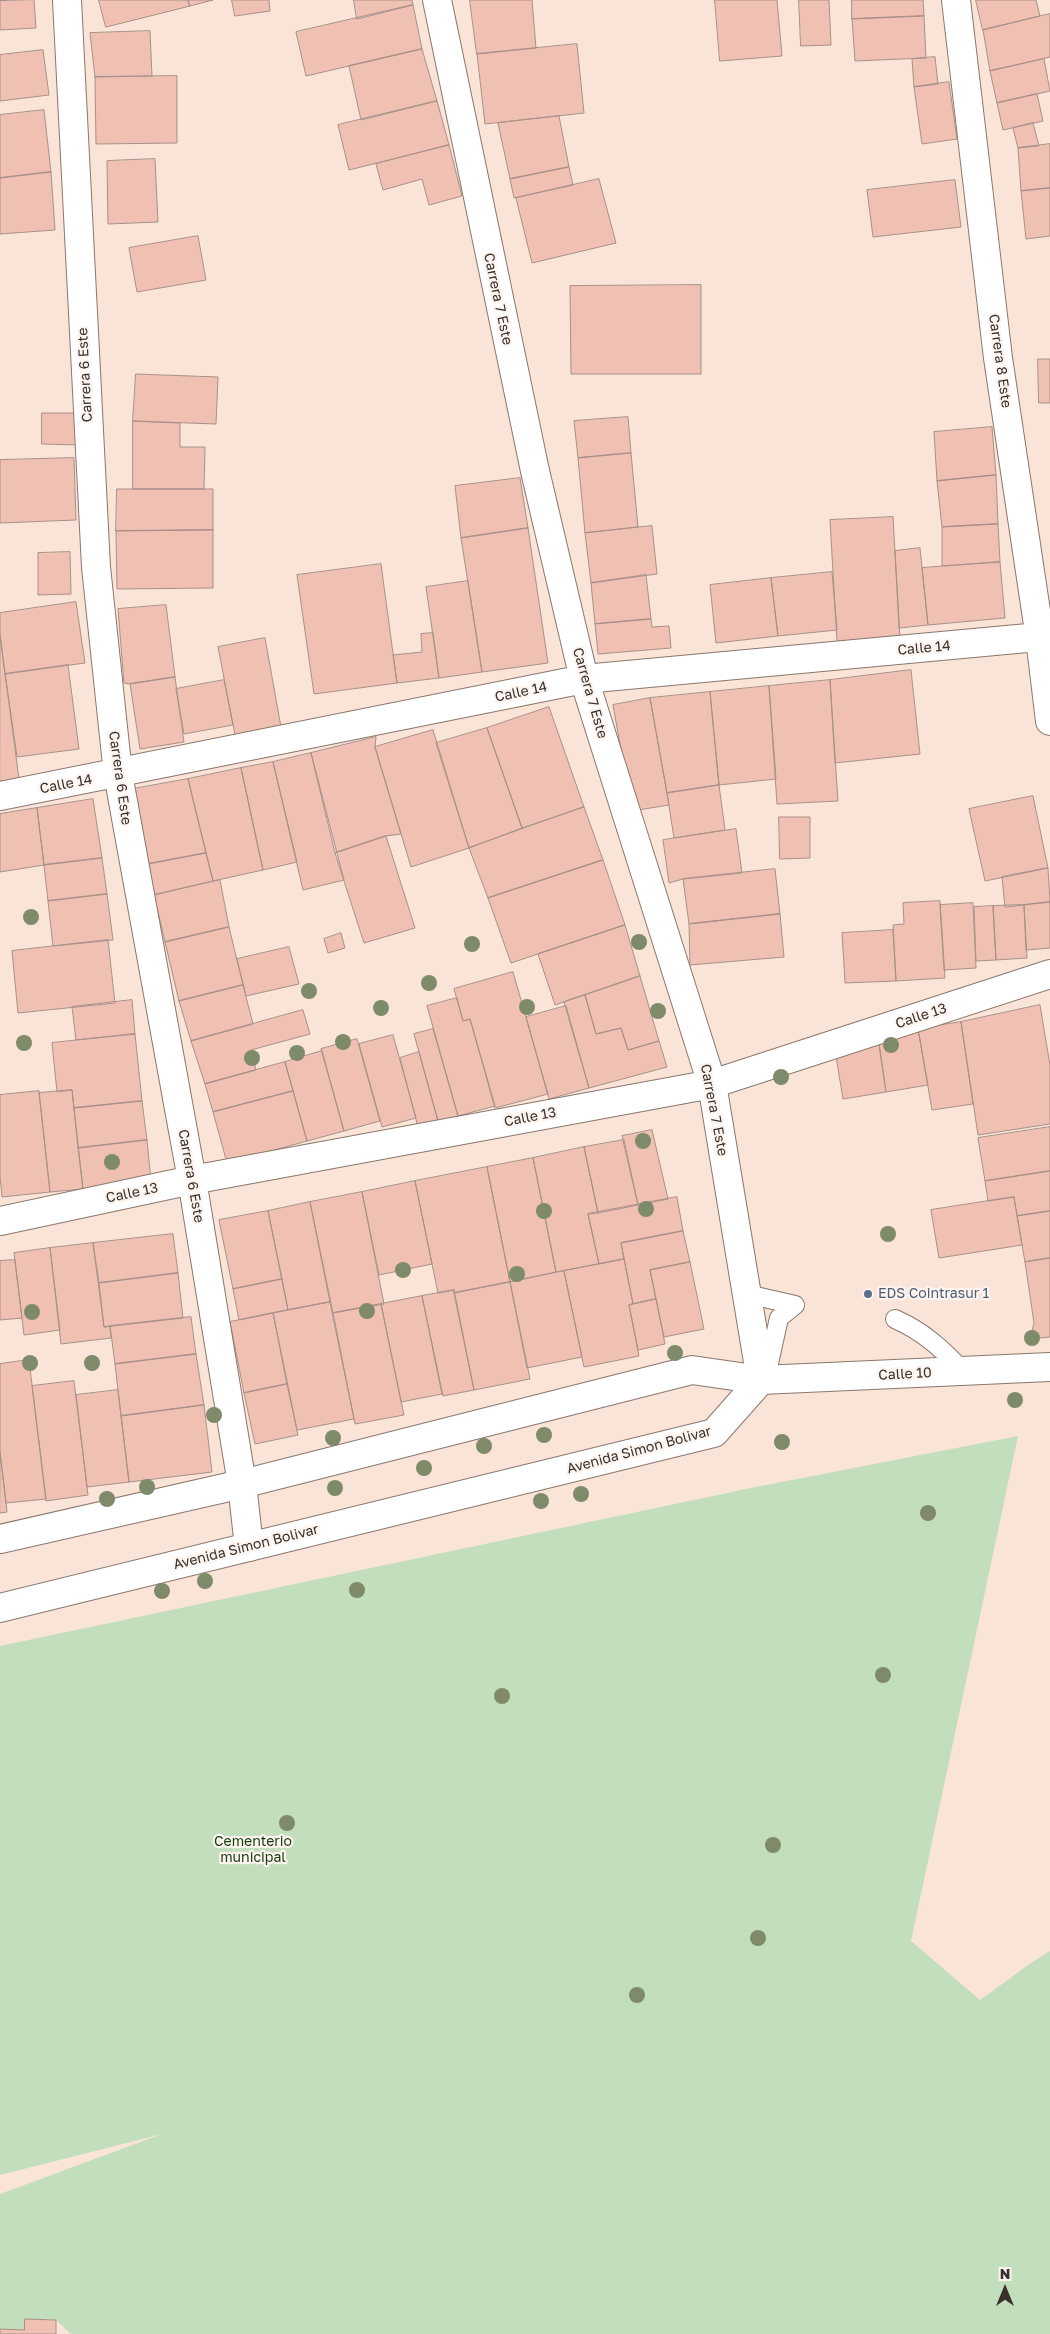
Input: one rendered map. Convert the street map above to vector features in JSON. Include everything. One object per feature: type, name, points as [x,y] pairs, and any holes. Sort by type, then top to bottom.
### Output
[{"type":"street","name":"Carrera 6 Este","points":[[67,0],[96,567],[118,774],[192,1180],[242,1484],[249,1547]]},
{"type":"street","name":"Carrera 7 Este","points":[[437,0],[533,462],[584,679],[712,1084],[763,1380]]},
{"type":"street","name":"Carrera 8 Este","points":[[956,0],[998,358],[1045,637],[1050,721]]},
{"type":"street","name":"Calle 14","points":[[0,796],[118,774],[584,679],[1045,637]]},
{"type":"street","name":"Calle 13","points":[[0,1221],[192,1180],[712,1084],[1050,974]]},
{"type":"street","name":"Calle 10","points":[[763,1380],[1050,1367]]},
{"type":"street","points":[[0,1539],[242,1484],[692,1370],[763,1380]]},
{"type":"street","name":"Avenida Simon Bolivar","points":[[0,1608],[714,1433],[763,1380]]},
{"type":"lane","points":[[747,1294],[795,1305],[779,1318],[763,1380]]},
{"type":"lane","points":[[895,1319],[913,1327],[936,1343],[963,1371]]},
{"type":"green space","name":"Cementerio municipal","points":[[1018,1436],[911,1941],[980,2000],[1050,1951],[1050,2334],[71,2334],[56,2320],[25,2319],[24,2330],[0,2329],[0,2194],[162,2134],[0,2175],[0,1646],[751,1488]]},
{"type":"building","points":[[34,0],[36,28],[0,30],[0,1]]},
{"type":"building","points":[[99,0],[188,0],[190,6],[106,27]]},
{"type":"building","points":[[188,0],[213,0],[190,6]]},
{"type":"building","points":[[232,0],[269,0],[270,11],[235,16]]},
{"type":"building","points":[[354,0],[412,0],[413,5],[357,19]]},
{"type":"building","points":[[470,0],[532,0],[536,48],[477,54]]},
{"type":"building","points":[[715,0],[777,0],[782,56],[720,61]]},
{"type":"building","points":[[799,0],[829,0],[831,45],[801,46]]},
{"type":"building","points":[[852,0],[923,0],[924,16],[852,19]]},
{"type":"building","points":[[976,0],[1036,0],[1040,16],[983,30]]},
{"type":"building","points":[[413,5],[422,49],[306,76],[296,32]]},
{"type":"building","points":[[1050,14],[1050,57],[990,71],[983,30]]},
{"type":"building","points":[[924,16],[926,58],[855,61],[852,19]]},
{"type":"building","points":[[150,31],[152,76],[95,77],[90,33]]},
{"type":"building","points":[[577,44],[584,113],[485,124],[477,54]]},
{"type":"building","points":[[422,49],[437,101],[361,120],[349,66]]},
{"type":"building","points":[[43,50],[49,95],[0,101],[0,55]]},
{"type":"building","points":[[935,57],[938,84],[914,87],[912,59]]},
{"type":"building","points":[[1044,59],[1050,91],[997,103],[990,71]]},
{"type":"building","points":[[177,76],[177,143],[96,144],[95,77]]},
{"type":"building","points":[[949,82],[957,139],[922,144],[914,87]]},
{"type":"building","points":[[1037,94],[1043,121],[1003,130],[997,103]]},
{"type":"building","points":[[437,101],[449,145],[349,170],[338,125]]},
{"type":"building","points":[[44,110],[51,172],[0,178],[0,115]]},
{"type":"building","points":[[559,116],[569,167],[510,179],[498,123]]},
{"type":"building","points":[[1033,123],[1039,146],[1018,148],[1013,128]]},
{"type":"building","points":[[1050,144],[1050,188],[1021,191],[1018,148]]},
{"type":"building","points":[[449,145],[462,196],[429,205],[422,179],[383,190],[376,164]]},
{"type":"building","points":[[155,159],[158,222],[108,224],[107,161]]},
{"type":"building","points":[[569,167],[573,185],[514,198],[510,179]]},
{"type":"building","points":[[51,172],[55,230],[0,234],[0,178]]},
{"type":"building","points":[[599,179],[616,243],[532,263],[516,198]]},
{"type":"building","points":[[955,180],[961,227],[873,237],[867,190]]},
{"type":"building","points":[[1050,188],[1050,236],[1026,239],[1021,191]]},
{"type":"building","points":[[198,236],[206,280],[137,292],[129,248]]},
{"type":"building","points":[[701,285],[701,374],[571,374],[570,286]]},
{"type":"building","points":[[1038,359],[1050,359],[1050,403],[1039,403]]},
{"type":"building","points":[[136,374],[218,377],[216,424],[133,421]]},
{"type":"building","points":[[42,413],[79,413],[79,445],[42,444]]},
{"type":"building","points":[[628,417],[631,453],[578,458],[574,421]]},
{"type":"building","points":[[133,421],[180,423],[180,447],[205,447],[204,489],[133,489]]},
{"type":"building","points":[[992,427],[996,475],[937,481],[934,432]]},
{"type":"building","points":[[631,453],[638,527],[585,533],[578,458]]},
{"type":"building","points":[[74,458],[76,520],[0,523],[0,460]]},
{"type":"building","points":[[996,475],[998,524],[942,527],[937,481]]},
{"type":"building","points":[[520,478],[528,528],[461,538],[455,486]]},
{"type":"building","points":[[117,489],[213,489],[213,530],[116,531]]},
{"type":"building","points":[[893,517],[900,639],[837,642],[830,520]]},
{"type":"building","points":[[998,524],[1000,562],[942,566],[942,527]]},
{"type":"building","points":[[652,526],[657,574],[591,583],[585,533]]},
{"type":"building","points":[[528,528],[548,663],[482,672],[461,538]]},
{"type":"building","points":[[213,530],[213,588],[117,589],[116,531]]},
{"type":"building","points":[[920,548],[928,625],[899,628],[895,551]]},
{"type":"building","points":[[70,552],[71,594],[38,595],[38,553]]},
{"type":"building","points":[[1000,562],[1005,618],[928,625],[922,568]]},
{"type":"building","points":[[381,564],[397,683],[314,694],[297,575]]},
{"type":"building","points":[[832,572],[837,630],[778,636],[771,578]]},
{"type":"building","points":[[646,575],[651,619],[595,624],[591,583]]},
{"type":"building","points":[[771,578],[778,636],[716,643],[710,585]]},
{"type":"building","points":[[468,581],[482,672],[439,678],[426,587]]},
{"type":"building","points":[[76,602],[85,663],[5,674],[0,635],[0,613]]},
{"type":"building","points":[[166,605],[175,677],[130,684],[124,683],[118,609]]},
{"type":"building","points":[[651,619],[652,627],[669,626],[671,648],[598,654],[595,624]]},
{"type":"building","points":[[433,633],[439,678],[397,683],[393,655],[422,652],[421,634]]},
{"type":"building","points":[[0,635],[19,779],[0,781]]},
{"type":"building","points":[[265,638],[281,727],[235,735],[218,647]]},
{"type":"building","points":[[68,665],[79,749],[17,757],[5,674]]},
{"type":"building","points":[[911,670],[920,754],[835,763],[830,680]]},
{"type":"building","points":[[175,677],[184,742],[140,749],[130,684]]},
{"type":"building","points":[[224,680],[233,725],[184,734],[176,689]]},
{"type":"building","points":[[830,680],[838,801],[777,804],[769,686]]},
{"type":"building","points":[[769,686],[776,779],[719,785],[710,692]]},
{"type":"building","points":[[710,692],[719,785],[667,793],[650,698]]},
{"type":"building","points":[[650,698],[669,805],[632,811],[613,705]]},
{"type":"building","points":[[549,707],[584,807],[522,828],[487,728]]},
{"type":"building","points":[[487,728],[522,828],[469,848],[436,743]]},
{"type":"building","points":[[433,730],[469,848],[411,867],[375,747]]},
{"type":"building","points":[[376,737],[375,747],[401,834],[386,836],[335,853],[311,753]]},
{"type":"building","points":[[311,753],[344,880],[303,890],[273,762]]},
{"type":"building","points":[[273,762],[297,862],[263,870],[241,768]]},
{"type":"building","points":[[241,768],[263,870],[213,881],[188,779]]},
{"type":"building","points":[[188,779],[206,853],[148,864],[133,789]]},
{"type":"building","points":[[719,785],[725,830],[674,838],[667,793]]},
{"type":"building","points":[[1033,796],[1048,868],[985,881],[969,809]]},
{"type":"building","points":[[93,799],[102,858],[44,865],[37,808]]},
{"type":"building","points":[[584,807],[603,860],[488,898],[469,848]]},
{"type":"building","points":[[37,808],[44,865],[0,872],[0,814]]},
{"type":"building","points":[[779,817],[810,817],[810,858],[780,859]]},
{"type":"building","points":[[736,829],[742,873],[683,879],[669,883],[663,840]]},
{"type":"building","points":[[386,836],[415,928],[364,943],[335,853]]},
{"type":"building","points":[[206,853],[213,881],[154,895],[148,864]]},
{"type":"building","points":[[102,858],[107,894],[48,901],[44,865]]},
{"type":"building","points":[[603,860],[625,925],[511,963],[488,898]]},
{"type":"building","points":[[1048,868],[1050,902],[1005,907],[1002,877]]},
{"type":"building","points":[[775,869],[780,914],[689,924],[683,879]]},
{"type":"building","points":[[220,880],[229,927],[165,942],[154,895]]},
{"type":"building","points":[[107,894],[113,940],[53,946],[48,901]]},
{"type":"building","points":[[940,901],[945,978],[896,981],[893,925],[904,924],[903,903]]},
{"type":"building","points":[[1050,902],[1050,948],[1026,950],[1024,905]]},
{"type":"building","points":[[973,903],[976,968],[944,970],[940,905]]},
{"type":"building","points":[[1024,905],[1027,958],[996,960],[993,906]]},
{"type":"building","points":[[993,906],[996,960],[976,961],[974,907]]},
{"type":"building","points":[[780,914],[784,957],[690,965],[689,924]]},
{"type":"building","points":[[625,925],[640,976],[555,1005],[538,954]]},
{"type":"building","points":[[229,927],[243,985],[179,1001],[165,942]]},
{"type":"building","points":[[893,930],[896,981],[845,983],[842,933]]},
{"type":"building","points":[[341,933],[345,948],[328,953],[324,939]]},
{"type":"building","points":[[108,940],[115,1003],[18,1013],[12,951]]},
{"type":"building","points":[[289,947],[299,984],[246,996],[237,959]]},
{"type":"building","points":[[513,972],[548,1094],[495,1108],[470,1019],[463,1021],[454,989]]},
{"type":"building","points":[[640,976],[659,1041],[628,1050],[621,1028],[596,1034],[585,995]]},
{"type":"building","points":[[243,985],[253,1024],[191,1041],[179,1001]]},
{"type":"building","points":[[585,995],[596,1034],[621,1028],[628,1050],[659,1041],[667,1067],[589,1088],[564,1002]]},
{"type":"building","points":[[457,998],[463,1021],[470,1019],[495,1106],[458,1116],[427,1006]]},
{"type":"building","points":[[132,1000],[135,1034],[76,1040],[72,1007]]},
{"type":"building","points":[[1040,1005],[1050,1065],[1050,1124],[978,1135],[961,1022]]},
{"type":"building","points":[[566,1006],[589,1088],[549,1099],[526,1017]]},
{"type":"building","points":[[303,1010],[310,1034],[251,1050],[256,1070],[205,1084],[191,1041]]},
{"type":"building","points":[[961,1022],[973,1104],[932,1110],[918,1029]]},
{"type":"building","points":[[433,1029],[458,1116],[438,1121],[414,1034]]},
{"type":"building","points":[[918,1029],[928,1085],[886,1092],[878,1037]]},
{"type":"building","points":[[135,1034],[142,1101],[74,1108],[72,1090],[57,1092],[52,1043]]},
{"type":"building","points":[[393,1035],[416,1118],[382,1127],[359,1044]]},
{"type":"building","points":[[878,1037],[886,1092],[843,1099],[835,1050]]},
{"type":"building","points":[[357,1039],[380,1121],[344,1131],[321,1049]]},
{"type":"building","points":[[322,1051],[344,1131],[307,1141],[285,1062]]},
{"type":"building","points":[[419,1052],[438,1121],[418,1127],[400,1058]]},
{"type":"building","points":[[285,1062],[293,1091],[213,1112],[205,1084]]},
{"type":"building","points":[[72,1090],[83,1189],[50,1192],[39,1093]]},
{"type":"building","points":[[39,1091],[50,1192],[2,1197],[0,1176],[0,1095]]},
{"type":"building","points":[[293,1091],[307,1141],[227,1163],[213,1112]]},
{"type":"building","points":[[142,1101],[147,1140],[78,1148],[74,1108]]},
{"type":"building","points":[[1050,1127],[1050,1171],[985,1181],[978,1138]]},
{"type":"building","points":[[652,1130],[668,1199],[638,1205],[622,1136]]},
{"type":"building","points":[[147,1140],[151,1181],[83,1189],[78,1148]]},
{"type":"building","points":[[624,1140],[638,1205],[598,1213],[584,1147]]},
{"type":"building","points":[[584,1147],[598,1213],[588,1214],[599,1264],[556,1272],[533,1158]]},
{"type":"building","points":[[533,1158],[556,1272],[510,1282],[487,1167]]},
{"type":"building","points":[[487,1167],[510,1282],[454,1293],[454,1290],[438,1293],[415,1181]]},
{"type":"building","points":[[1050,1171],[1050,1211],[1017,1216],[1014,1197],[988,1201],[985,1181]]},
{"type":"building","points":[[415,1181],[432,1264],[379,1275],[362,1192]]},
{"type":"building","points":[[362,1192],[384,1304],[333,1313],[310,1202]]},
{"type":"building","points":[[677,1197],[683,1231],[621,1243],[624,1259],[599,1264],[588,1214]]},
{"type":"building","points":[[1014,1197],[1022,1245],[939,1258],[931,1210]]},
{"type":"building","points":[[310,1202],[330,1302],[288,1310],[268,1211]]},
{"type":"building","points":[[268,1211],[282,1279],[233,1289],[219,1220]]},
{"type":"building","points":[[1050,1211],[1050,1258],[1025,1262],[1017,1216]]},
{"type":"building","points":[[683,1231],[690,1262],[650,1270],[656,1299],[633,1304],[621,1243]]},
{"type":"building","points":[[173,1234],[178,1273],[99,1283],[93,1243]]},
{"type":"building","points":[[93,1243],[104,1327],[110,1326],[111,1338],[61,1344],[50,1248]]},
{"type":"building","points":[[50,1248],[60,1330],[24,1335],[14,1253]]},
{"type":"building","points":[[1050,1258],[1050,1337],[1030,1339],[1034,1323],[1025,1262]]},
{"type":"building","points":[[624,1259],[633,1304],[629,1305],[639,1356],[584,1367],[564,1271]]},
{"type":"building","points":[[15,1260],[22,1318],[0,1320],[0,1261]]},
{"type":"building","points":[[690,1262],[704,1329],[664,1337],[650,1270]]},
{"type":"building","points":[[564,1271],[582,1357],[527,1368],[510,1282]]},
{"type":"building","points":[[178,1273],[183,1318],[104,1327],[99,1283]]},
{"type":"building","points":[[282,1279],[288,1310],[239,1320],[233,1289]]},
{"type":"building","points":[[510,1282],[530,1379],[474,1390],[454,1293]]},
{"type":"building","points":[[454,1290],[474,1390],[443,1396],[422,1296]]},
{"type":"building","points":[[422,1296],[442,1394],[401,1402],[381,1304]]},
{"type":"building","points":[[656,1299],[665,1344],[638,1350],[629,1305]]},
{"type":"building","points":[[330,1302],[354,1419],[297,1430],[273,1313]]},
{"type":"building","points":[[381,1304],[404,1415],[355,1424],[333,1313]]},
{"type":"building","points":[[273,1313],[287,1384],[244,1393],[230,1322]]},
{"type":"building","points":[[191,1317],[196,1354],[115,1364],[110,1326]]},
{"type":"building","points":[[196,1354],[204,1405],[121,1416],[115,1364]]},
{"type":"building","points":[[29,1360],[46,1499],[6,1503],[0,1452],[0,1364]]},
{"type":"building","points":[[74,1381],[88,1495],[46,1501],[32,1386]]},
{"type":"building","points":[[287,1384],[298,1435],[255,1444],[244,1393]]},
{"type":"building","points":[[118,1390],[129,1482],[87,1487],[76,1395]]},
{"type":"building","points":[[204,1405],[212,1472],[129,1482],[121,1416]]},
{"type":"building","points":[[0,1452],[7,1512],[0,1513]]},
{"type":"building","points":[[25,2319],[56,2320],[56,2334],[0,2334],[0,2329],[24,2330]]},
{"type":"place","name":"EDS Cointrasur 1","points":[[868,1294]]}]
